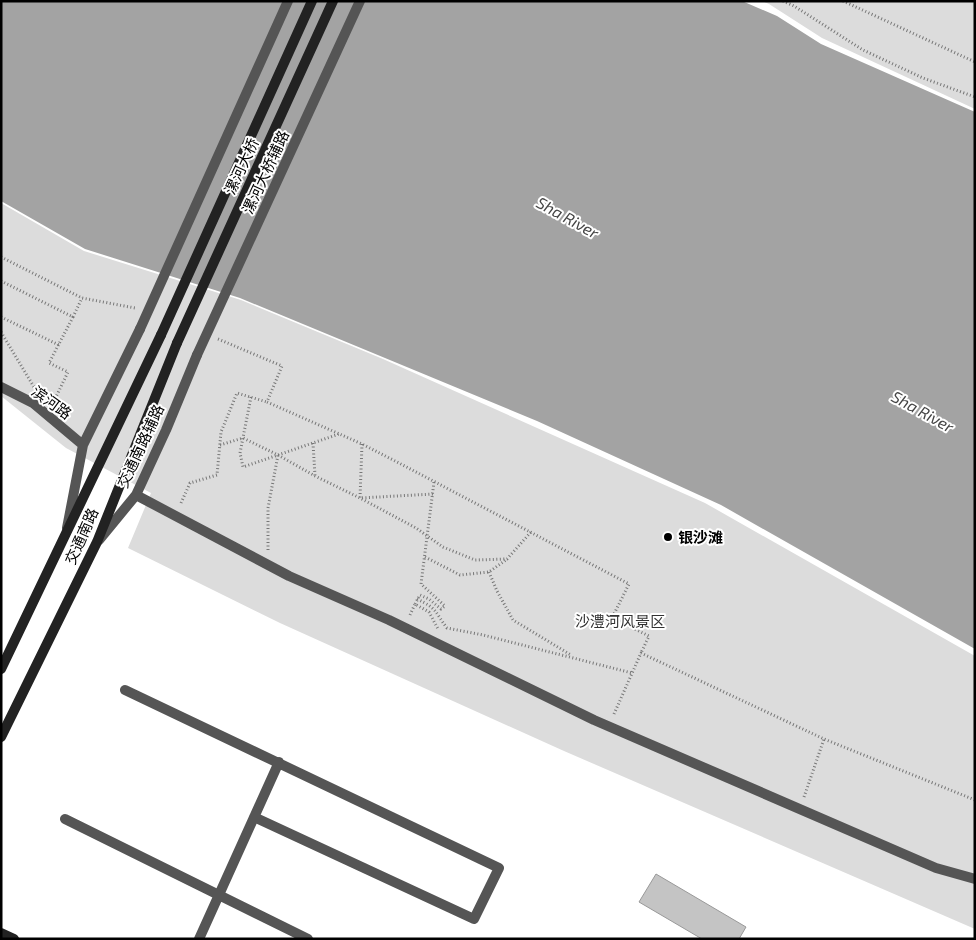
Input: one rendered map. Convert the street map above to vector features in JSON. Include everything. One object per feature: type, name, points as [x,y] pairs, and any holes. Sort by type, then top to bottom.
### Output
[{"type":"main road","name":"漯河大桥","points":[[161,335],[312,1]]},
{"type":"main road","name":"漯河大桥","points":[[177,342],[333,1]]},
{"type":"main road","name":"交通南路","points":[[1,669],[161,335]]},
{"type":"main road","name":"交通南路","points":[[1,737],[97,542],[177,342]]},
{"type":"main road","points":[[1,933],[14,939]]},
{"type":"street","points":[[65,537],[83,444],[140,329],[288,1]]},
{"type":"street","name":"漯河大桥辅路","points":[[197,355],[360,1]]},
{"type":"street","name":"交通南路辅路","points":[[97,542],[136,495],[166,430],[197,355]]},
{"type":"street","name":"滨河路","points":[[1,387],[33,403],[83,444]]},
{"type":"street","points":[[136,495],[264,564],[405,628],[609,726],[936,868],[975,879]]},
{"type":"street","points":[[125,690],[499,868],[474,919],[254,817]]},
{"type":"street","points":[[199,939],[279,762]]},
{"type":"street","points":[[65,819],[308,939]]},
{"type":"path","points":[[783,1],[863,50],[923,78],[975,97]]},
{"type":"path","points":[[843,1],[975,62]]},
{"type":"path","points":[[1,264],[3,258],[82,298],[144,309]]},
{"type":"path","points":[[1,281],[73,317]]},
{"type":"path","points":[[48,415],[68,372],[50,363],[82,298]]},
{"type":"path","points":[[1,317],[59,345]]},
{"type":"path","points":[[1,332],[37,393]]},
{"type":"path","points":[[218,339],[282,366],[267,402]]},
{"type":"path","points":[[175,516],[190,483],[217,475],[221,432],[237,393],[267,402],[362,444],[629,584],[612,618],[649,636],[609,726]]},
{"type":"path","points":[[251,397],[240,452],[243,467],[339,434]]},
{"type":"path","points":[[220,445],[243,438],[360,498],[428,536],[443,547],[475,560],[507,559]]},
{"type":"path","points":[[313,443],[315,476]]},
{"type":"path","points":[[360,498],[362,444]]},
{"type":"path","points":[[264,564],[269,548],[268,508],[278,455]]},
{"type":"path","points":[[405,628],[420,595],[429,598],[441,609],[445,606],[421,584],[434,482]]},
{"type":"path","points":[[360,498],[433,494]]},
{"type":"path","points":[[425,557],[460,575],[489,572],[507,559],[531,532]]},
{"type":"path","points":[[489,572],[513,620],[576,657]]},
{"type":"path","points":[[416,601],[431,606],[438,613],[447,628],[483,634],[632,673]]},
{"type":"path","points":[[416,601],[429,612],[439,628],[434,642]]},
{"type":"path","points":[[640,653],[824,739],[975,800]]},
{"type":"path","points":[[800,809],[824,739]]},
{"type":"green space","points":[[762,1],[975,1],[975,109],[822,38]]},
{"type":"green space","name":"沙澧河风景区","points":[[1,203],[84,251],[241,300],[383,359],[705,503],[975,656],[975,929],[564,751],[280,623],[128,548],[151,493],[66,448],[1,396]]},
{"type":"water","name":"Sha River","points":[[1,1],[742,1],[777,16],[821,44],[975,112],[975,649],[721,505],[537,421],[240,298],[85,249],[1,201]]},
{"type":"building","points":[[656,874],[746,927],[739,939],[702,939],[639,902]]},
{"type":"place","name":"银沙滩","points":[[668,537]]}]
